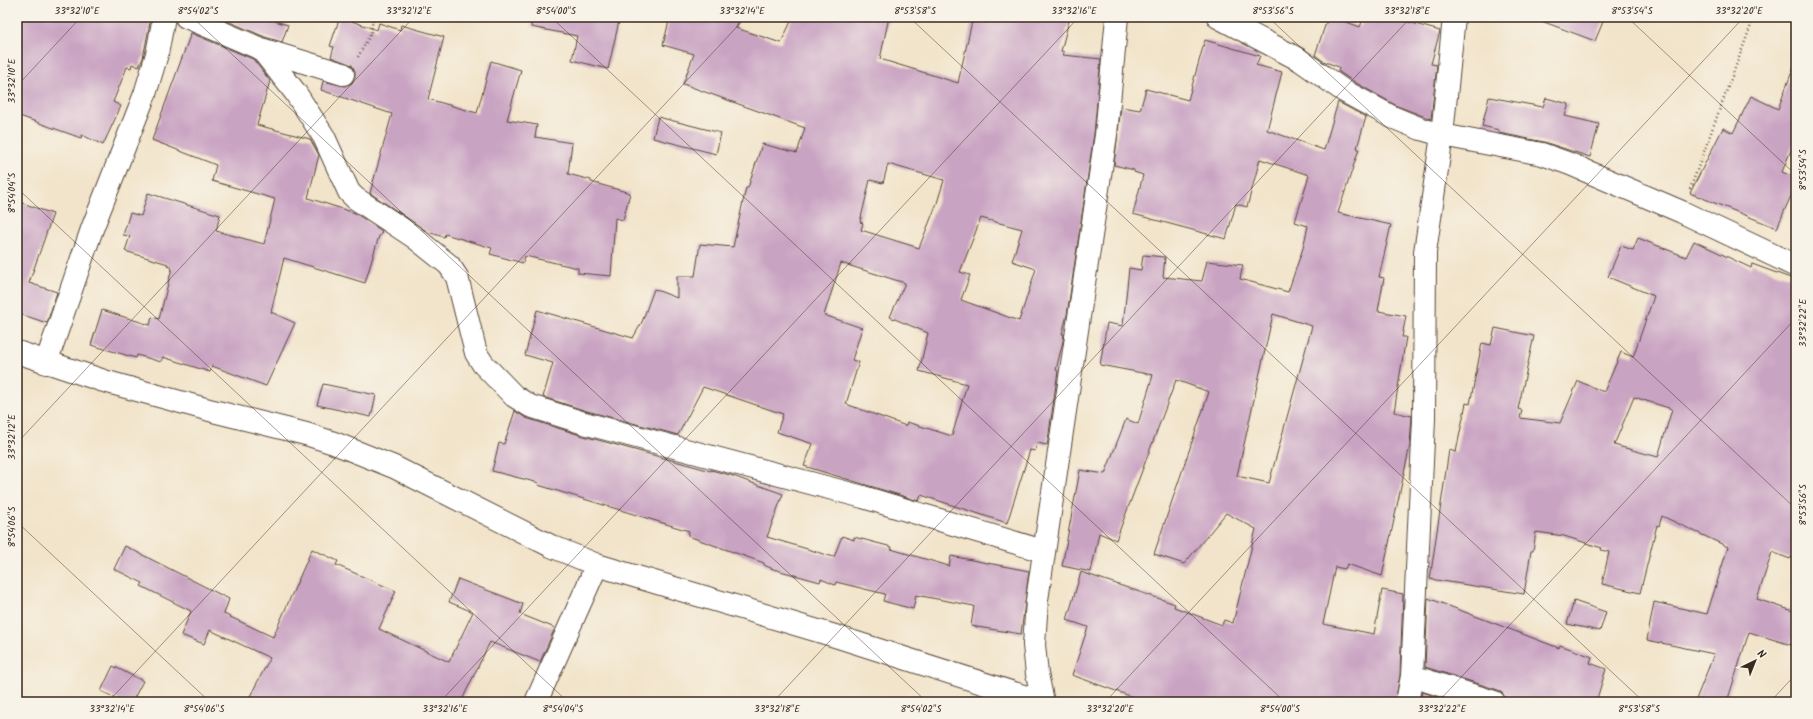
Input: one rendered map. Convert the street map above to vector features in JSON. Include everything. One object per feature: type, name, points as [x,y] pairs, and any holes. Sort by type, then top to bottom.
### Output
[{"type":"street","points":[[46,363],[90,236],[145,94],[157,54],[164,17]]},
{"type":"street","points":[[186,17],[261,49],[342,74]]},
{"type":"street","points":[[17,352],[46,363],[104,381],[213,411],[306,434],[334,443],[394,467],[538,539],[597,565],[835,636],[1043,702],[1037,674],[1034,645],[1037,600],[1043,551],[1106,135],[1117,17]]},
{"type":"street","points":[[1218,17],[1300,60],[1344,91],[1392,117],[1421,129],[1542,154],[1570,164],[1682,212],[1796,266]]},
{"type":"street","points":[[1407,702],[1412,676],[1424,419],[1425,252],[1442,134],[1454,17]]},
{"type":"street","points":[[261,49],[295,92],[324,137],[349,192],[355,198],[414,237],[449,266],[457,277],[476,353],[492,374],[530,406],[584,423],[863,497],[1043,551]]},
{"type":"street","points":[[536,702],[597,565]]},
{"type":"street","points":[[1412,676],[1494,702]]},
{"type":"path","points":[[342,74],[348,71],[357,60],[371,33],[373,17]]},
{"type":"path","points":[[1682,212],[1754,17]]},
{"type":"building","points":[[17,17],[151,17],[143,58],[139,67],[132,64],[131,68],[127,67],[113,102],[121,106],[103,145],[82,135],[81,138],[17,115]]},
{"type":"building","points":[[218,17],[277,17],[275,21],[288,25],[282,42],[265,37]]},
{"type":"building","points":[[340,17],[377,30],[379,23],[400,30],[401,25],[444,37],[428,99],[477,113],[491,61],[521,70],[507,120],[537,125],[535,137],[572,143],[568,174],[630,193],[623,220],[615,218],[611,276],[578,273],[578,268],[525,256],[523,263],[490,254],[492,248],[445,234],[444,237],[428,232],[370,193],[392,114],[321,90],[323,81],[345,86],[352,83],[355,77],[355,71],[352,65],[331,57],[334,47],[330,46]]},
{"type":"building","points":[[532,17],[620,17],[608,69],[572,60],[577,36],[531,27]]},
{"type":"building","points":[[670,17],[740,17],[736,28],[781,43],[793,17],[889,17],[880,59],[958,83],[973,17],[1070,17],[1061,51],[1064,52],[1063,55],[1101,59],[1094,134],[1067,315],[1062,334],[1064,334],[1063,341],[1056,370],[1058,371],[1047,445],[1037,443],[1035,451],[1030,450],[1007,523],[921,495],[919,501],[804,466],[813,444],[777,432],[783,414],[703,387],[678,435],[587,411],[543,397],[553,363],[525,355],[537,310],[633,338],[642,322],[654,289],[677,298],[677,276],[695,276],[700,244],[733,247],[746,188],[748,188],[762,144],[797,153],[805,128],[683,84],[694,54],[663,45]],"holes":[[[888,164],[944,180],[937,203],[919,248],[861,230],[863,223],[860,222],[870,180],[883,183]],[[981,218],[1022,229],[1012,261],[1036,269],[1019,321],[961,300],[970,275],[960,272]],[[841,263],[905,283],[890,317],[928,333],[919,371],[967,384],[952,436],[907,422],[906,426],[846,404],[859,362],[852,360],[862,328],[824,315]]]},
{"type":"building","points":[[1328,17],[1333,17],[1360,27],[1364,17],[1391,17],[1440,31],[1431,64],[1437,65],[1431,119],[1397,106],[1351,80],[1338,71],[1339,67],[1323,61],[1315,55]]},
{"type":"building","points":[[1536,17],[1605,17],[1595,41],[1536,19]]},
{"type":"building","points":[[191,33],[253,59],[270,81],[257,125],[310,139],[319,155],[308,198],[355,213],[382,231],[379,236],[365,283],[284,258],[271,312],[295,323],[266,386],[212,366],[210,372],[163,357],[161,362],[137,355],[136,358],[91,345],[102,310],[150,325],[152,317],[159,319],[172,268],[167,266],[168,264],[125,251],[130,236],[123,235],[130,213],[141,216],[148,193],[220,215],[216,231],[264,244],[275,199],[212,181],[216,165],[152,140]]},
{"type":"building","points":[[1205,40],[1260,56],[1256,65],[1282,72],[1267,130],[1324,150],[1338,102],[1366,117],[1357,148],[1359,149],[1338,213],[1391,225],[1379,277],[1384,278],[1378,311],[1406,316],[1402,337],[1406,337],[1394,412],[1412,416],[1410,445],[1382,576],[1347,564],[1345,569],[1335,567],[1323,624],[1374,634],[1382,590],[1403,594],[1400,675],[1395,702],[1146,702],[1072,675],[1088,627],[1067,620],[1081,572],[1175,604],[1174,607],[1222,625],[1224,620],[1233,623],[1256,529],[1226,513],[1184,564],[1154,554],[1209,392],[1176,380],[1116,540],[1099,533],[1091,572],[1062,566],[1080,470],[1105,474],[1126,419],[1138,424],[1153,375],[1100,365],[1107,323],[1123,326],[1129,268],[1141,270],[1143,255],[1165,257],[1163,277],[1202,281],[1207,261],[1243,265],[1240,279],[1288,292],[1303,248],[1308,226],[1295,222],[1309,175],[1260,159],[1247,207],[1236,204],[1226,239],[1133,214],[1143,175],[1134,172],[1134,170],[1114,165],[1121,107],[1140,110],[1146,89],[1188,100]],"holes":[[[1273,314],[1312,326],[1269,483],[1237,476]]]},
{"type":"building","points":[[1794,66],[1796,66],[1796,138],[1782,172],[1796,178],[1796,184],[1777,228],[1690,193],[1723,128],[1733,133],[1751,96],[1778,109]]},
{"type":"building","points":[[1489,97],[1543,107],[1546,98],[1569,104],[1565,116],[1599,124],[1590,157],[1544,142],[1499,133],[1499,130],[1482,126]]},
{"type":"building","points":[[658,117],[721,133],[716,154],[653,138]]},
{"type":"building","points":[[17,201],[53,214],[29,283],[57,292],[47,323],[17,313]]},
{"type":"building","points":[[1638,238],[1686,257],[1694,241],[1751,268],[1752,264],[1796,280],[1796,559],[1791,557],[1790,559],[1772,552],[1757,599],[1796,612],[1796,629],[1791,645],[1749,632],[1727,702],[1695,702],[1714,654],[1647,640],[1654,602],[1707,614],[1728,547],[1662,516],[1659,526],[1657,525],[1640,593],[1602,584],[1609,552],[1601,550],[1602,548],[1564,536],[1536,532],[1533,551],[1531,551],[1524,594],[1430,579],[1449,450],[1456,452],[1466,403],[1470,404],[1482,343],[1491,345],[1495,328],[1534,336],[1518,409],[1522,410],[1520,418],[1560,423],[1578,381],[1604,392],[1621,352],[1633,357],[1654,296],[1608,277],[1621,246],[1633,250]],"holes":[[[1634,397],[1672,409],[1658,457],[1614,445]]]},
{"type":"building","points":[[323,384],[376,395],[371,417],[317,405]]},
{"type":"building","points":[[515,411],[526,418],[580,435],[730,475],[783,494],[767,537],[834,557],[842,536],[854,540],[854,537],[892,547],[891,549],[949,566],[951,556],[1029,571],[1021,634],[971,626],[974,606],[916,595],[913,609],[883,601],[885,594],[836,582],[835,585],[821,579],[820,582],[773,569],[764,565],[764,563],[688,536],[689,531],[538,485],[539,483],[492,471],[499,443],[504,444]]},
{"type":"building","points":[[125,546],[229,599],[224,614],[273,637],[312,549],[338,561],[336,565],[396,591],[379,629],[449,662],[473,612],[449,602],[458,579],[523,604],[520,614],[555,628],[540,662],[490,642],[461,702],[247,702],[270,658],[210,630],[204,644],[181,635],[191,611],[141,586],[143,583],[114,569]]},
{"type":"building","points":[[1428,598],[1559,648],[1560,645],[1592,657],[1590,663],[1606,669],[1596,702],[1506,702],[1503,694],[1498,690],[1425,667]]},
{"type":"building","points":[[1574,601],[1606,612],[1600,631],[1567,624]]},
{"type":"building","points":[[113,666],[143,681],[132,702],[123,702],[101,691]]},
{"type":"building","points":[[1422,692],[1453,702],[1420,701]]}]
